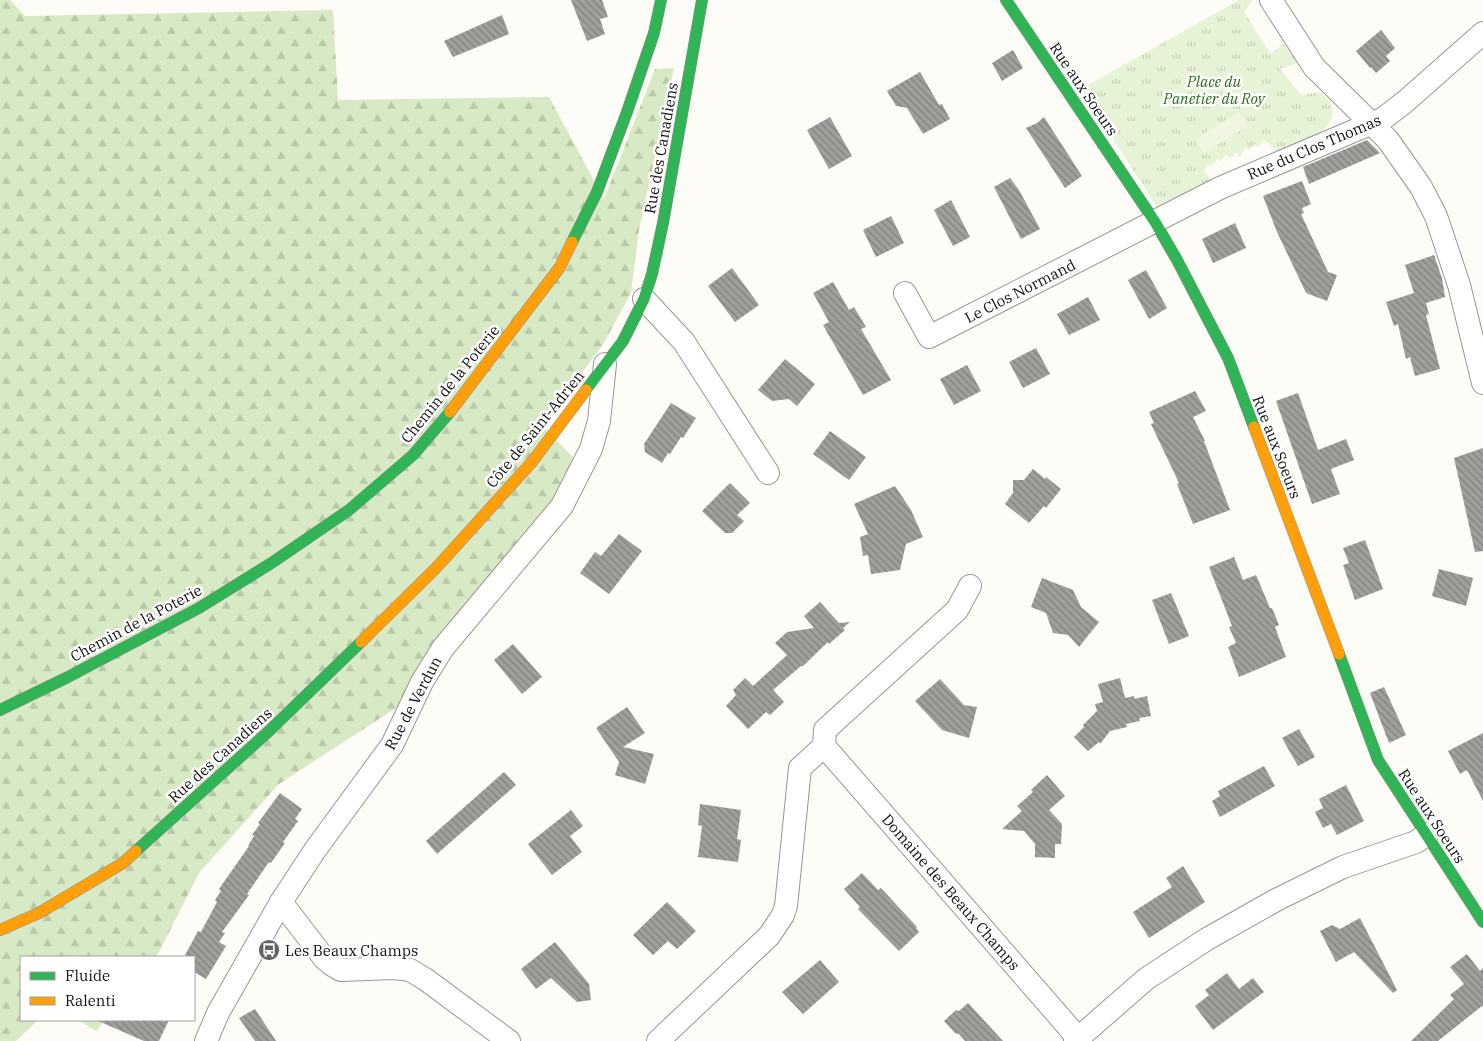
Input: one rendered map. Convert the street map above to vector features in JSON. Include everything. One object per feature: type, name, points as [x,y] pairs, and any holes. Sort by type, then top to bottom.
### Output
[{"type":"street","name":"Chemin de la Poterie","points":[[0,710],[68,677],[199,608],[265,567],[350,510],[413,455],[458,402],[560,267],[604,174],[654,33],[660,0]]},
{"type":"street","name":"Rue des Canadiens","points":[[644,299],[652,274],[663,223],[702,0]]},
{"type":"street","name":"Rue aux Soeurs","points":[[1006,0],[1155,222],[1178,260],[1228,358],[1308,568],[1378,760],[1483,922]]},
{"type":"street","points":[[1270,0],[1314,67],[1388,140],[1421,187],[1436,216],[1459,285],[1483,383]]},
{"type":"street","name":"Rue du Clos Thomas","points":[[1155,222],[1220,188],[1384,118],[1483,33]]},
{"type":"street","name":"Le Clos Normand","points":[[905,293],[929,337],[1155,222]]},
{"type":"street","name":"Côte de Saint-Adrien","points":[[436,568],[532,462],[623,341],[644,299]]},
{"type":"street","points":[[644,299],[684,342],[768,472]]},
{"type":"street","name":"Rue de Verdun","points":[[206,1041],[218,1013],[281,902],[314,850],[392,745],[422,682],[443,648],[562,506],[590,449],[599,421],[605,364]]},
{"type":"street","name":"Rue des Canadiens","points":[[0,930],[39,913],[123,863],[268,732],[436,568]]},
{"type":"street","points":[[658,1041],[769,936],[783,915],[786,906],[800,768],[824,746],[825,730],[957,610],[970,586]]},
{"type":"street","name":"Domaine des Beaux Champs","points":[[824,746],[1076,1039],[1146,979],[1207,939],[1276,900],[1343,867],[1416,842],[1427,834]]},
{"type":"street","points":[[281,902],[324,958],[332,965],[341,970],[394,968],[410,970],[509,1041]]},
{"type":"green space","points":[[0,0],[10,0],[25,16],[333,10],[338,100],[549,97],[604,199],[655,69],[674,68],[639,230],[631,293],[602,346],[542,426],[573,457],[556,496],[399,706],[279,784],[199,873],[156,956],[20,956],[20,1021],[37,1021],[16,1041],[0,1041]]},
{"type":"green space","name":"Place du Panetier du Roy","points":[[1239,0],[1253,0],[1244,12],[1270,53],[1284,44],[1298,63],[1280,69],[1301,95],[1321,92],[1327,100],[1332,108],[1329,124],[1314,136],[1278,151],[1264,140],[1258,147],[1255,144],[1250,150],[1246,147],[1240,156],[1235,152],[1231,158],[1226,155],[1221,161],[1217,159],[1211,166],[1208,164],[1204,170],[1211,180],[1159,210],[1081,89]]},
{"type":"green space","points":[[1239,112],[1248,126],[1204,153],[1195,139]]},
{"type":"green space","points":[[80,1021],[104,1021],[96,1031]]},
{"type":"building","points":[[571,0],[602,0],[608,17],[600,19],[605,34],[587,41]]},
{"type":"building","points":[[502,15],[509,34],[453,57],[444,41]]},
{"type":"building","points":[[1381,30],[1395,48],[1386,56],[1390,61],[1376,73],[1356,51]]},
{"type":"building","points":[[1013,50],[1023,68],[1002,81],[992,63]]},
{"type":"building","points":[[920,72],[939,105],[942,104],[950,119],[923,134],[907,108],[896,106],[887,91]]},
{"type":"building","points":[[830,117],[852,156],[829,169],[807,130]]},
{"type":"building","points":[[1044,117],[1082,176],[1065,188],[1026,128]]},
{"type":"building","points":[[1367,140],[1380,153],[1309,184],[1303,167]]},
{"type":"building","points":[[1010,178],[1019,190],[1040,229],[1021,239],[994,187]]},
{"type":"building","points":[[1302,181],[1311,204],[1302,208],[1304,213],[1301,214],[1328,272],[1337,275],[1327,301],[1306,293],[1277,232],[1263,196]]},
{"type":"building","points":[[951,200],[970,237],[953,246],[934,210]]},
{"type":"building","points":[[891,216],[904,243],[876,257],[863,230]]},
{"type":"building","points":[[1235,223],[1246,248],[1213,263],[1202,239]]},
{"type":"building","points":[[1434,255],[1442,278],[1445,297],[1426,303],[1429,314],[1426,315],[1440,369],[1415,376],[1410,357],[1406,359],[1398,324],[1394,326],[1386,302],[1414,293],[1405,265]]},
{"type":"building","points":[[732,268],[759,305],[735,322],[708,286]]},
{"type":"building","points":[[1146,270],[1167,308],[1149,319],[1128,280]]},
{"type":"building","points":[[833,282],[849,310],[854,307],[866,327],[861,329],[891,380],[863,395],[823,325],[829,322],[813,293]]},
{"type":"building","points":[[1088,297],[1100,320],[1069,335],[1057,314]]},
{"type":"building","points":[[1036,348],[1050,374],[1023,388],[1009,362]]},
{"type":"building","points":[[785,359],[815,384],[797,406],[789,399],[772,401],[758,390]]},
{"type":"building","points":[[967,365],[981,391],[954,405],[940,379]]},
{"type":"building","points":[[1195,391],[1206,411],[1193,417],[1205,441],[1230,510],[1193,524],[1177,484],[1179,483],[1151,424],[1154,423],[1149,412]]},
{"type":"building","points":[[1298,393],[1318,450],[1346,439],[1354,460],[1331,469],[1340,494],[1312,504],[1276,401]]},
{"type":"building","points":[[671,403],[696,418],[683,438],[681,437],[662,463],[645,452],[644,444]]},
{"type":"building","points":[[830,431],[866,457],[849,480],[813,454]]},
{"type":"building","points":[[1483,448],[1483,551],[1475,552],[1454,458]]},
{"type":"building","points":[[1033,469],[1061,489],[1046,508],[1044,506],[1029,523],[1005,504],[1013,493],[1013,480],[1024,480]]},
{"type":"building","points":[[730,483],[750,503],[737,515],[744,521],[732,533],[725,533],[702,511]]},
{"type":"building","points":[[895,486],[911,510],[923,537],[906,544],[900,570],[871,574],[868,555],[863,556],[860,537],[868,534],[854,504]]},
{"type":"building","points":[[619,534],[642,551],[609,594],[580,573],[595,552],[601,556]]},
{"type":"building","points":[[1365,540],[1383,589],[1355,600],[1343,565],[1349,563],[1343,548]]},
{"type":"building","points":[[1234,557],[1243,580],[1256,575],[1279,625],[1275,627],[1286,657],[1239,677],[1228,647],[1236,643],[1229,627],[1232,626],[1209,567]]},
{"type":"building","points":[[1439,569],[1473,578],[1466,606],[1432,596]]},
{"type":"building","points":[[1042,578],[1073,590],[1081,607],[1099,622],[1079,647],[1068,635],[1053,633],[1046,613],[1031,607]]},
{"type":"building","points":[[1171,593],[1189,636],[1169,644],[1152,600]]},
{"type":"building","points":[[820,602],[839,623],[850,622],[843,628],[845,630],[829,644],[828,642],[803,666],[773,690],[784,702],[770,715],[766,712],[748,729],[726,706],[736,695],[733,690],[745,678],[753,686],[787,655],[775,643],[787,632],[814,628],[804,616]]},
{"type":"building","points":[[513,644],[542,677],[522,694],[494,660]]},
{"type":"building","points":[[1120,678],[1125,698],[1134,696],[1134,699],[1147,696],[1151,716],[1139,718],[1140,721],[1126,724],[1127,727],[1110,731],[1100,744],[1099,742],[1088,751],[1074,737],[1097,711],[1095,704],[1103,702],[1098,684]]},
{"type":"building","points":[[940,679],[964,705],[977,707],[969,738],[942,730],[915,701]]},
{"type":"building","points":[[1384,687],[1406,735],[1389,743],[1370,693]]},
{"type":"building","points":[[627,707],[645,733],[623,747],[654,754],[645,784],[615,775],[619,762],[596,728]]},
{"type":"building","points":[[1299,729],[1315,757],[1298,766],[1282,738]]},
{"type":"building","points":[[1483,733],[1483,801],[1467,770],[1460,774],[1448,751]]},
{"type":"building","points":[[1264,766],[1275,786],[1220,817],[1212,801],[1220,796],[1218,791]]},
{"type":"building","points":[[504,772],[516,785],[437,854],[426,841]]},
{"type":"building","points":[[1047,775],[1065,796],[1049,810],[1062,824],[1061,844],[1055,844],[1055,858],[1035,857],[1035,844],[1024,831],[1002,829],[1022,811],[1017,806],[1033,792],[1031,790]]},
{"type":"building","points":[[1346,785],[1364,821],[1337,835],[1331,824],[1323,828],[1315,812],[1323,808],[1319,799]]},
{"type":"building","points":[[280,793],[302,809],[295,819],[298,821],[283,842],[285,843],[271,863],[269,862],[247,894],[249,895],[222,932],[225,933],[219,942],[226,946],[206,979],[195,973],[195,956],[185,956],[198,931],[201,932],[217,902],[215,900],[221,891],[219,889],[249,846],[254,836],[252,835],[260,824],[258,823]]},
{"type":"building","points":[[700,804],[741,810],[737,839],[741,840],[738,862],[698,857],[702,826],[698,825]]},
{"type":"building","points":[[571,810],[583,826],[570,836],[582,852],[552,875],[528,844]]},
{"type":"building","points":[[1183,866],[1205,902],[1149,938],[1133,912],[1172,887],[1166,878]]},
{"type":"building","points":[[862,873],[878,890],[881,888],[917,927],[919,932],[899,951],[858,909],[860,907],[844,889]]},
{"type":"building","points":[[667,902],[696,931],[677,949],[668,941],[653,955],[633,935]]},
{"type":"building","points":[[1360,918],[1397,990],[1393,993],[1354,952],[1336,962],[1320,931],[1332,925],[1340,929]]},
{"type":"building","points":[[555,942],[589,984],[591,1000],[577,1002],[551,978],[536,989],[521,969]]},
{"type":"building","points":[[1467,954],[1480,971],[1483,968],[1483,1007],[1438,1041],[1411,1041],[1454,999],[1450,995],[1464,984],[1450,967]]},
{"type":"building","points":[[820,960],[839,982],[803,1014],[782,992]]},
{"type":"building","points":[[1227,973],[1239,989],[1253,978],[1264,992],[1213,1030],[1195,1006],[1209,995],[1205,990]]},
{"type":"building","points":[[968,1003],[1003,1041],[965,1041],[944,1021],[956,1010],[959,1011]]},
{"type":"building","points":[[255,1009],[276,1041],[255,1041],[239,1018]]},
{"type":"building","points":[[98,1021],[169,1021],[159,1041],[144,1041]]},
{"type":"traffic: fast","points":[[572,242],[597,192],[627,112],[654,33],[661,0]]},
{"type":"traffic: fast","points":[[586,390],[623,341],[644,299],[652,274],[663,223],[702,0]]},
{"type":"traffic: fast","points":[[1006,0],[1155,222],[1228,358],[1254,427]]},
{"type":"traffic: fast","points":[[0,710],[68,677],[199,608],[273,562],[349,510],[413,455],[450,412]]},
{"type":"traffic: fast","points":[[136,851],[268,732],[361,642]]},
{"type":"traffic: fast","points":[[1339,654],[1378,760],[1483,922]]},
{"type":"traffic: slow","points":[[450,412],[560,267],[572,242]]},
{"type":"traffic: slow","points":[[361,642],[436,568],[532,462],[586,390]]},
{"type":"traffic: slow","points":[[1254,427],[1339,654]]},
{"type":"traffic: slow","points":[[0,930],[39,913],[123,863],[136,851]]},
{"type":"place","name":"Les Beaux Champs","points":[[269,950]]}]
